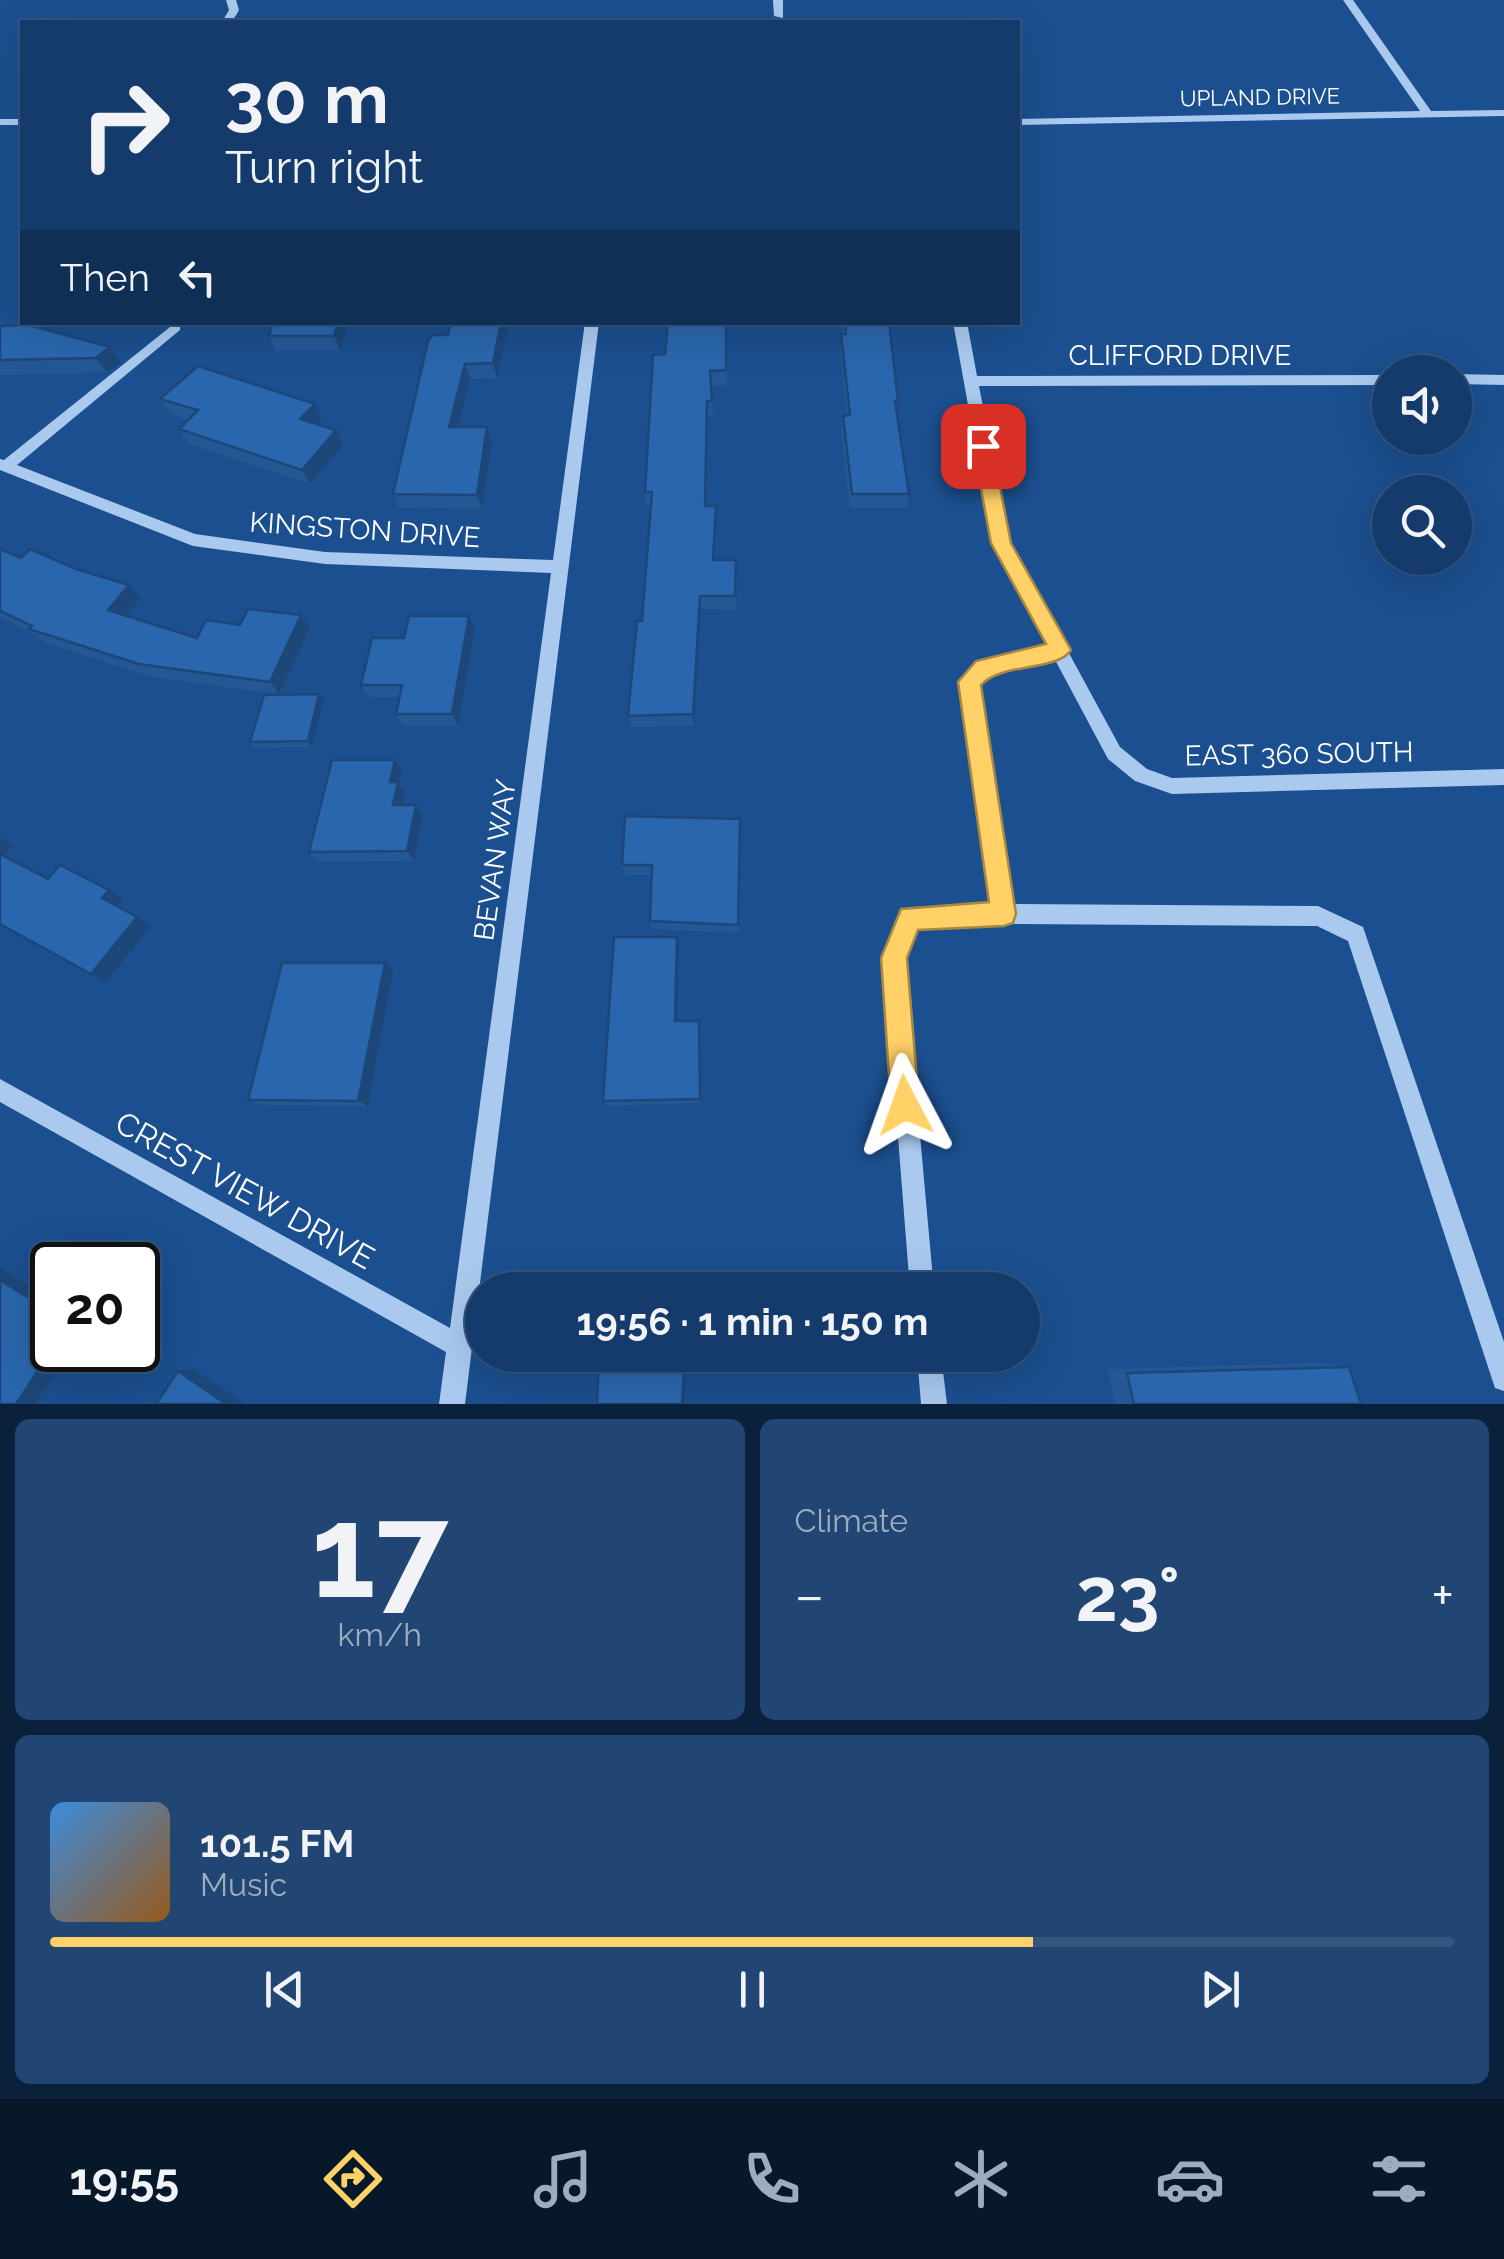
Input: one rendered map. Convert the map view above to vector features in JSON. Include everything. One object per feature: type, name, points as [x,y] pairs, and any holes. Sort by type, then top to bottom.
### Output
[{"type":"street","points":[[778,0],[779,16]]},
{"type":"street","points":[[1348,0],[1427,114]]},
{"type":"street","name":"UPLAND DRIVE","points":[[1020,122],[1504,113]]},
{"type":"street","name":"BEVAN WAY","points":[[452,1404],[592,325]]},
{"type":"street","name":"EAST 360 SOUTH","points":[[961,325],[1001,543],[1114,753],[1141,775],[1172,786],[1504,777]]},
{"type":"street","points":[[3,465],[175,327]]},
{"type":"street","name":"CLIFFORD DRIVE","points":[[970,380],[1372,380]]},
{"type":"street","points":[[1472,380],[1504,380]]},
{"type":"street","name":"KINGSTON DRIVE","points":[[3,465],[193,540],[325,558],[562,567]]},
{"type":"street","points":[[1004,914],[969,682],[984,667],[1057,644]]},
{"type":"street","points":[[920,1272],[894,958],[910,918],[1004,914],[1318,916],[1356,934],[1504,1379]]},
{"type":"street","name":"CREST VIEW DRIVE","points":[[0,1090],[459,1346]]},
{"type":"street","points":[[931,1372],[934,1404]]},
{"type":"building","points":[[29,325],[110,347],[96,358],[0,360],[0,326]]},
{"type":"building","points":[[272,325],[337,325],[334,336],[269,336]]},
{"type":"building","points":[[450,325],[500,325],[493,363],[465,364],[449,427],[487,427],[477,495],[393,494],[428,341],[432,335],[448,335]]},
{"type":"building","points":[[668,325],[726,325],[726,370],[710,371],[712,401],[707,401],[705,506],[716,506],[713,560],[736,560],[735,596],[700,596],[693,714],[628,716],[637,621],[642,621],[652,492],[645,492],[653,355],[665,354]]},
{"type":"building","points":[[845,325],[889,325],[895,401],[909,494],[852,494],[843,416],[850,415],[841,334],[846,334]]},
{"type":"building","points":[[198,366],[315,404],[300,419],[336,430],[302,470],[179,429],[198,410],[160,399]]},
{"type":"building","points":[[0,549],[21,558],[30,549],[76,569],[129,585],[108,610],[197,638],[206,620],[240,625],[248,609],[301,615],[270,682],[139,664],[29,629],[32,626],[0,611]]},
{"type":"building","points":[[409,616],[469,616],[452,714],[396,714],[402,685],[361,685],[372,638],[404,638]]},
{"type":"building","points":[[319,694],[308,741],[250,742],[264,695]]},
{"type":"building","points":[[332,760],[395,760],[390,782],[398,782],[393,805],[416,805],[407,851],[309,852]]},
{"type":"building","points":[[625,816],[740,819],[738,925],[650,921],[652,865],[622,865]]},
{"type":"building","points":[[0,854],[48,879],[60,865],[109,890],[102,898],[137,917],[91,974],[0,924]]},
{"type":"building","points":[[614,937],[677,937],[675,1021],[699,1021],[700,1099],[603,1101]]},
{"type":"building","points":[[282,963],[385,963],[358,1101],[248,1100]]},
{"type":"building","points":[[0,1280],[30,1298],[30,1372],[37,1372],[16,1404],[0,1404]]},
{"type":"building","points":[[1349,1367],[1361,1404],[1134,1404],[1127,1373]]},
{"type":"building","points":[[178,1371],[226,1404],[156,1404]]},
{"type":"building","points":[[598,1372],[684,1372],[682,1404],[597,1404]]},
{"type":"route","points":[[905,1105],[894,958],[910,918],[1004,914],[969,682],[984,667],[1060,650],[1001,543],[983,446]]}]
